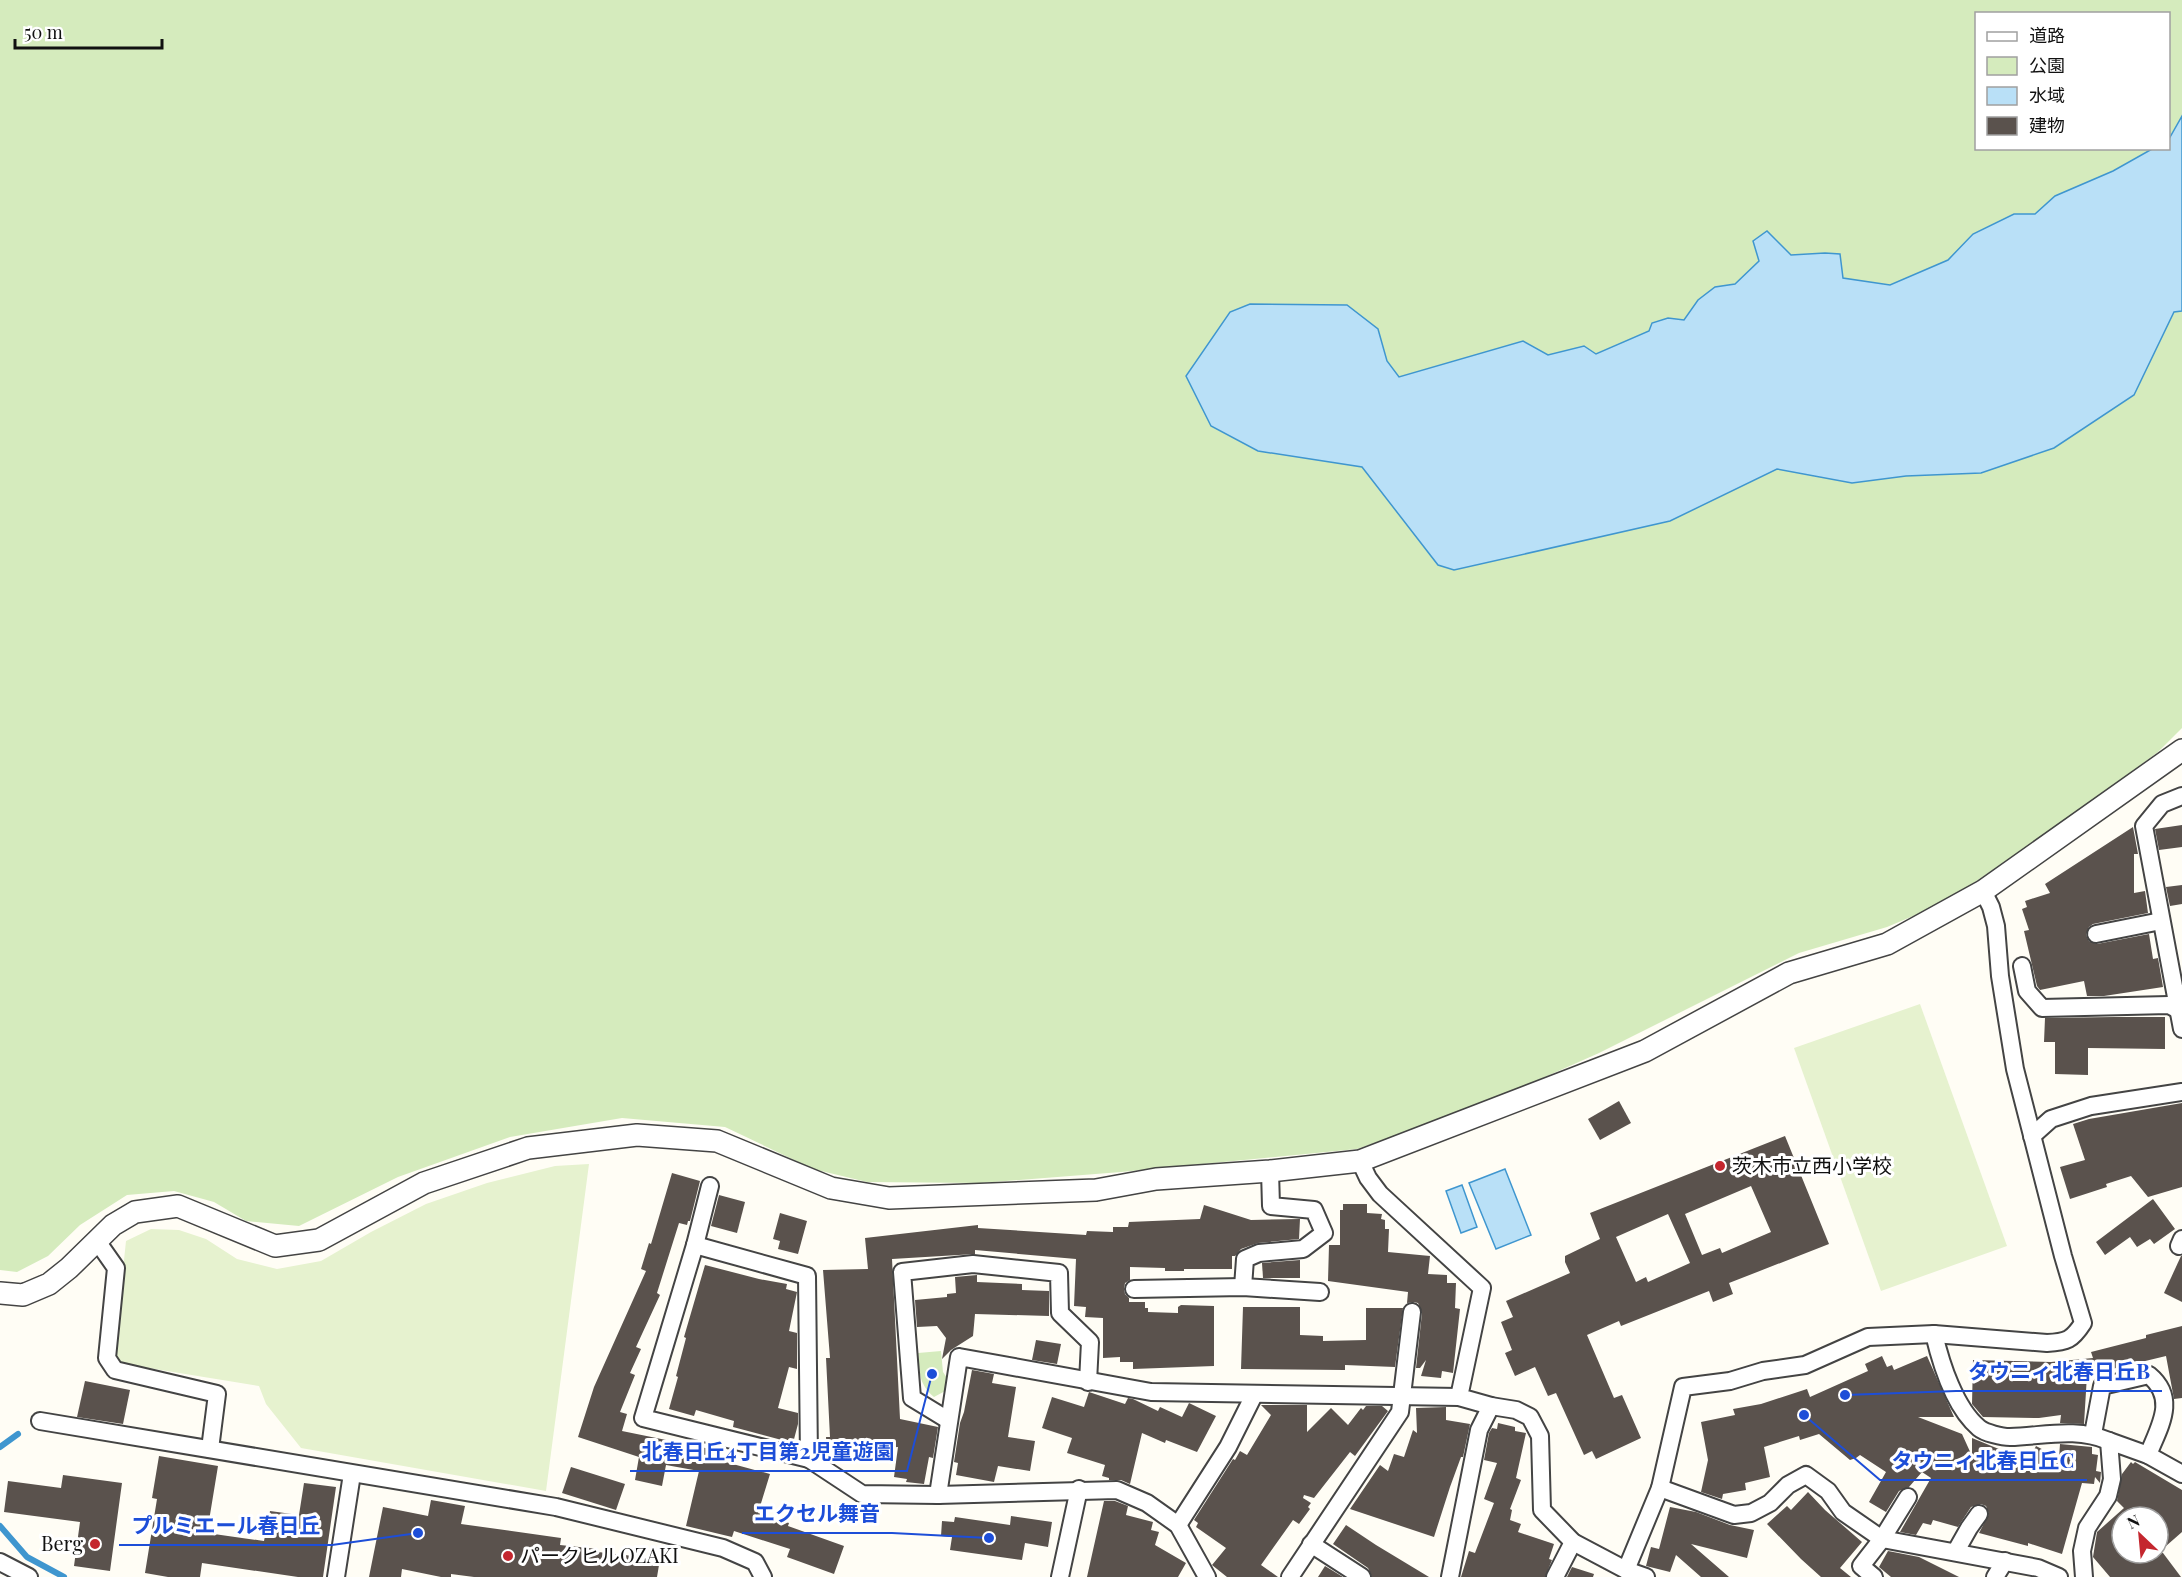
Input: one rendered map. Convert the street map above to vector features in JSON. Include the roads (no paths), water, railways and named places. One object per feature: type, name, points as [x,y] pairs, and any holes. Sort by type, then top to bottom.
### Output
[{"type":"street","points":[[0,1293],[23,1294],[48,1284],[69,1268],[113,1225],[135,1212],[178,1206],[275,1246],[319,1240],[424,1183],[528,1148],[637,1135],[717,1141],[831,1188],[888,1198],[1096,1190],[1156,1179],[1270,1171],[1360,1161],[1645,1051],[1790,973],[1887,944],[1983,891],[2182,750]]},
{"type":"street","points":[[2181,1018],[2144,826],[2162,804],[2182,796]]},
{"type":"street","points":[[1626,1570],[1660,1488],[1683,1387],[1730,1381],[1763,1371],[1805,1365],[1868,1337],[1934,1334],[2047,1343],[2063,1342],[2075,1336],[2083,1323],[2063,1256],[2015,1070],[2000,976],[1996,926],[1992,907],[1983,891]]},
{"type":"street","points":[[2096,934],[2161,921]]},
{"type":"street","points":[[2022,966],[2027,992],[2042,1008],[2169,1005],[2181,1018]]},
{"type":"street","points":[[2032,1136],[2051,1119],[2091,1106],[2182,1092]]},
{"type":"street","points":[[1360,1161],[1368,1178],[1380,1194],[1482,1288],[1459,1397]]},
{"type":"street","points":[[1243,1287],[1245,1259],[1259,1252],[1303,1250],[1324,1233],[1314,1210],[1271,1206],[1270,1171]]},
{"type":"street","points":[[710,1186],[695,1245],[643,1418],[809,1459],[862,1494],[938,1496],[1116,1490],[1147,1503],[1178,1526],[1207,1577]]},
{"type":"street","points":[[97,1241],[116,1268],[107,1358],[115,1370],[217,1394],[210,1449]]},
{"type":"street","points":[[695,1245],[807,1276],[809,1459]]},
{"type":"street","points":[[948,1420],[912,1398],[902,1272],[974,1264],[1059,1273],[1060,1313],[1090,1342],[1088,1382]]},
{"type":"street","points":[[1134,1289],[1243,1287],[1320,1292]]},
{"type":"street","points":[[1290,1577],[1400,1412],[1412,1312]]},
{"type":"street","points":[[1934,1334],[1941,1364],[1963,1409],[1980,1430],[2007,1437],[2053,1433],[2093,1434],[2148,1455],[2182,1474]]},
{"type":"street","points":[[938,1496],[959,1357],[1151,1392],[1459,1397],[1516,1410],[1530,1417],[1540,1436],[1542,1510],[1573,1542],[1626,1570],[1646,1577]]},
{"type":"street","points":[[2093,1434],[2102,1386],[2149,1375],[2160,1384],[2165,1409],[2148,1455]]},
{"type":"street","points":[[1178,1526],[1228,1447],[1254,1395]]},
{"type":"street","points":[[1450,1577],[1479,1430],[1491,1406]]},
{"type":"street","points":[[40,1421],[556,1508],[723,1548],[755,1562],[763,1577]]},
{"type":"street","points":[[2084,1577],[2082,1551],[2087,1528],[2108,1496],[2112,1479],[2109,1441]]},
{"type":"street","points":[[336,1577],[352,1474]]},
{"type":"street","points":[[1660,1488],[1734,1515],[1751,1513],[1770,1503],[1788,1485],[1806,1475],[1828,1491],[1843,1512],[1882,1539],[2038,1568],[2059,1577]]},
{"type":"street","points":[[1060,1577],[1079,1490]]},
{"type":"street","points":[[1874,1577],[1861,1566],[1882,1539],[1908,1497]]},
{"type":"street","points":[[1956,1551],[1979,1514]]},
{"type":"street","points":[[1555,1577],[1573,1542]]},
{"type":"street","points":[[1311,1544],[1362,1577]]},
{"type":"street","points":[[0,1562],[29,1577]]},
{"type":"street","points":[[1995,1577],[2005,1562]]},
{"type":"water","points":[[2182,116],[2182,311],[2174,312],[2134,395],[2054,448],[1981,473],[1906,476],[1852,483],[1777,469],[1670,521],[1454,570],[1438,565],[1362,467],[1258,451],[1211,426],[1186,376],[1230,312],[1250,304],[1347,305],[1378,329],[1387,361],[1399,377],[1523,341],[1548,355],[1584,346],[1596,354],[1649,331],[1652,323],[1668,318],[1684,320],[1698,300],[1715,287],[1735,284],[1759,261],[1753,241],[1767,231],[1791,255],[1840,254],[1843,278],[1890,285],[1948,260],[1973,234],[2014,214],[2035,214],[2055,196],[2113,171],[2150,150],[2170,150],[2170,137]]},
{"type":"water","points":[[1505,1169],[1531,1235],[1496,1249],[1469,1183]]},
{"type":"water","points":[[1462,1185],[1477,1227],[1461,1233],[1446,1191]]},
{"type":"waterway","points":[[0,1447],[18,1434]]},
{"type":"waterway","points":[[0,1526],[27,1557],[64,1577]]},
{"type":"place","name":"茨木市立西小学校","points":[[1720,1166]]},
{"type":"place","name":"北春日丘4丁目第2児童遊園","points":[[932,1374]]},
{"type":"place","name":"タウニィ北春日丘B","points":[[1845,1395]]},
{"type":"place","name":"タウニィ北春日丘C","points":[[1804,1415]]},
{"type":"place","name":"プルミエール春日丘","points":[[418,1533]]},
{"type":"place","name":"エクセル舞音","points":[[989,1538]]},
{"type":"place","name":"Berg","points":[[95,1544]]},
{"type":"place","name":"パークヒルOZAKI","points":[[508,1556]]}]
